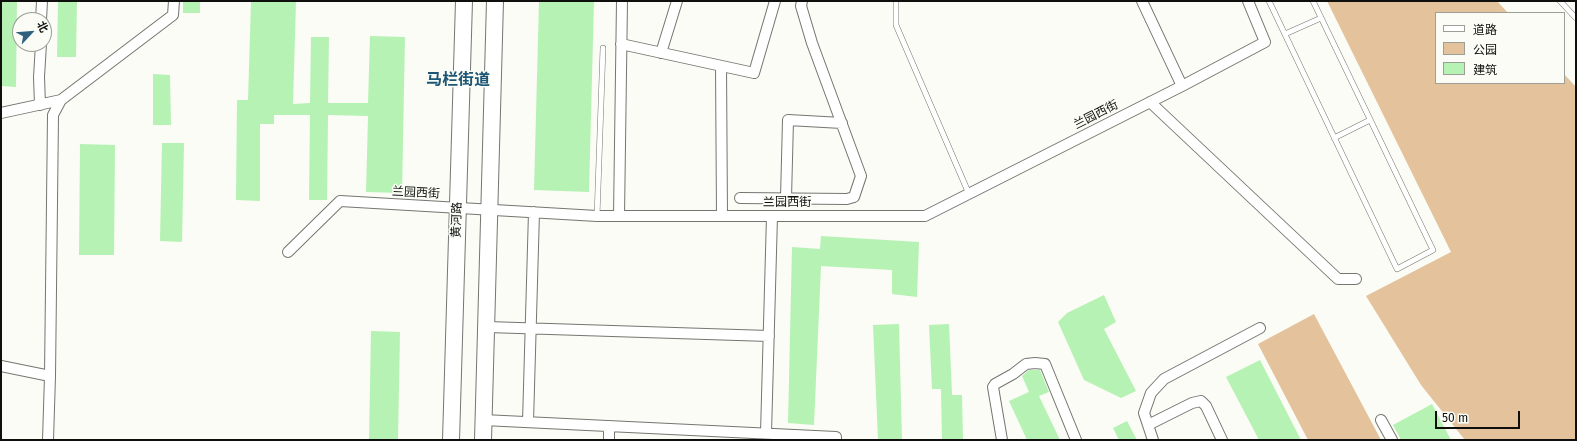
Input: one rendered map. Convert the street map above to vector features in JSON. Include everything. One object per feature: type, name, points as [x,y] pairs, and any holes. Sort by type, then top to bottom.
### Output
[{"type":"main road","name":"黄河路","points":[[451,440],[464,1]]},
{"type":"main road","points":[[483,440],[495,1]]},
{"type":"street","points":[[41,12],[42,1]]},
{"type":"street","points":[[1,113],[61,100],[173,15],[174,1]]},
{"type":"street","points":[[619,216],[622,1]]},
{"type":"street","points":[[661,53],[677,1]]},
{"type":"street","points":[[621,44],[754,73],[775,1]]},
{"type":"street","points":[[740,198],[847,199],[854,197],[861,176],[812,42],[801,6],[802,1]]},
{"type":"street","points":[[1142,1],[1182,86]]},
{"type":"street","name":"兰园西街","points":[[288,252],[340,202],[597,216],[925,216],[1182,86],[1265,42],[1248,1]]},
{"type":"street","points":[[40,52],[40,105]]},
{"type":"street","points":[[721,66],[722,216]]},
{"type":"street","points":[[48,440],[53,115],[61,100]]},
{"type":"street","points":[[1150,102],[1338,279],[1356,279]]},
{"type":"street","points":[[786,198],[788,120],[842,123]]},
{"type":"street","points":[[528,422],[534,212]]},
{"type":"street","points":[[766,434],[772,216]]},
{"type":"street","points":[[487,327],[769,336]]},
{"type":"street","points":[[1153,440],[1144,414],[1150,393],[1164,379],[1260,328]]},
{"type":"street","points":[[1002,440],[993,387],[995,384],[1013,374],[1026,364],[1035,363],[1045,364],[1076,440]]},
{"type":"street","points":[[1,366],[50,376]]},
{"type":"street","points":[[1148,425],[1192,403],[1200,401],[1206,406],[1222,440]]},
{"type":"street","points":[[483,420],[836,437],[836,440]]},
{"type":"street","points":[[1381,420],[1392,440]]},
{"type":"street","points":[[609,426],[609,440]]},
{"type":"lane","points":[[896,1],[896,25],[969,194]]},
{"type":"lane","points":[[1269,1],[1397,269],[1433,250],[1313,1]]},
{"type":"lane","points":[[1560,1],[1576,18]]},
{"type":"lane","points":[[1285,34],[1321,18]]},
{"type":"lane","points":[[597,216],[603,48]]},
{"type":"lane","points":[[1334,138],[1370,120]]},
{"type":"green space","points":[[1327,1],[1497,1],[1507,12],[1435,12],[1435,84],[1565,84],[1565,75],[1576,87],[1576,440],[1465,440],[1421,385],[1366,296],[1451,252]]},
{"type":"green space","points":[[1314,314],[1381,440],[1308,440],[1258,344]]},
{"type":"building","points":[[1,1],[17,1],[17,12],[12,12],[12,52],[16,52],[16,87],[1,86]]},
{"type":"building","points":[[58,1],[77,1],[76,57],[57,57]]},
{"type":"building","points":[[183,1],[200,1],[200,13],[183,13]]},
{"type":"building","points":[[251,1],[296,1],[293,104],[310,103],[311,37],[329,37],[328,103],[368,103],[370,36],[405,37],[402,193],[366,192],[368,116],[328,115],[327,200],[309,200],[310,115],[274,115],[274,124],[260,124],[260,201],[236,200],[237,100],[248,100]]},
{"type":"building","points":[[539,1],[594,1],[589,192],[534,190]]},
{"type":"building","points":[[153,74],[170,75],[171,125],[153,125]]},
{"type":"building","points":[[162,143],[184,143],[182,242],[160,241]]},
{"type":"building","points":[[80,144],[115,145],[114,255],[79,255]]},
{"type":"building","points":[[821,236],[919,242],[917,297],[892,294],[892,270],[821,266],[814,425],[788,423],[792,247],[820,249]]},
{"type":"building","points":[[1104,295],[1116,322],[1104,329],[1136,391],[1121,398],[1084,380],[1058,322],[1067,313]]},
{"type":"building","points":[[899,324],[902,440],[878,440],[873,325]]},
{"type":"building","points":[[949,324],[952,395],[962,395],[963,440],[942,440],[941,389],[932,389],[929,325]]},
{"type":"building","points":[[371,331],[400,332],[398,440],[369,440]]},
{"type":"building","points":[[1260,360],[1301,440],[1259,440],[1226,377]]},
{"type":"building","points":[[1029,370],[1040,370],[1049,392],[1039,396],[1060,440],[1027,440],[1009,401],[1029,392],[1022,376]]},
{"type":"building","points":[[1432,404],[1451,440],[1401,440],[1393,425]]},
{"type":"building","points":[[1127,421],[1137,440],[1119,440],[1113,428]]},
{"type":"district","name":"马栏街道","points":[[458,81]]}]
